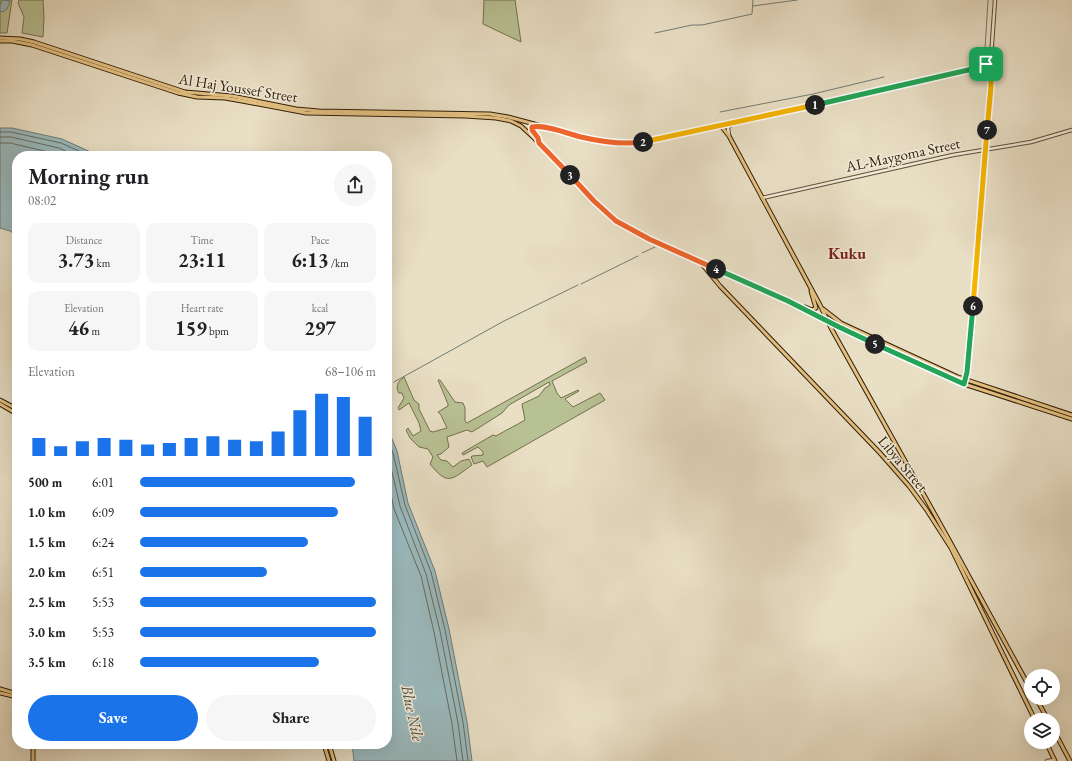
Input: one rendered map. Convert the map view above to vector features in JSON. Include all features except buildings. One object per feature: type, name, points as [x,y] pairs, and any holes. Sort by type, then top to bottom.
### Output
[{"type":"main road","name":"Al Haj Youssef Street","points":[[0,38],[20,39],[34,42],[191,93],[232,96],[306,110],[481,115]]},
{"type":"main road","name":"Al Haj Youssef Street","points":[[0,41],[32,45],[172,91],[192,96],[225,98],[306,113],[481,115]]},
{"type":"main road","points":[[481,115],[503,116],[583,137],[620,144],[646,141],[716,126],[723,128],[729,136],[822,308],[833,318],[859,332],[965,380],[1072,415]]},
{"type":"main road","points":[[481,115],[515,122],[539,143],[612,218],[649,239],[796,305],[839,327],[964,384],[1072,419]]},
{"type":"main road","points":[[539,143],[538,138],[531,129],[542,126]]},
{"type":"main road","name":"Libya Street","points":[[700,262],[720,286],[888,460],[922,503],[951,548],[1032,713]]},
{"type":"main road","points":[[796,305],[812,310],[815,309],[816,306],[810,287]]},
{"type":"main road","name":"Libya Street","points":[[822,308],[827,320],[1024,677]]},
{"type":"main road","points":[[0,400],[12,406]]},
{"type":"main road","points":[[0,404],[12,411]]},
{"type":"main road","points":[[0,689],[12,694]]},
{"type":"main road","points":[[0,693],[12,695]]},
{"type":"main road","points":[[1060,742],[1070,761]]},
{"type":"main road","points":[[33,749],[33,761]]},
{"type":"main road","points":[[325,749],[329,761]]},
{"type":"main road","points":[[330,749],[334,761]]},
{"type":"main road","points":[[1050,749],[1055,760]]},
{"type":"street","points":[[964,384],[971,339],[986,149],[995,0]]},
{"type":"street","points":[[716,126],[980,67],[986,64],[991,58]]},
{"type":"street","points":[[980,67],[988,69],[991,73]]},
{"type":"street","points":[[729,136],[728,128],[733,122]]},
{"type":"street","name":"AL-Maygoma Street","points":[[762,198],[986,149],[1011,146],[1072,130]]},
{"type":"street","points":[[1047,761],[1055,760]]},
{"type":"green space","points":[[0,0],[12,0],[7,33],[0,33]]},
{"type":"green space","points":[[19,0],[43,0],[43,37],[22,33],[24,17],[18,3]]},
{"type":"green space","points":[[484,0],[515,0],[521,42],[483,24]]},
{"type":"green space","points":[[585,357],[587,362],[552,381],[557,393],[561,398],[578,390],[579,391],[565,399],[573,407],[600,393],[605,400],[487,467],[483,461],[474,464],[471,457],[472,456],[483,455],[483,452],[478,447],[463,455],[462,453],[493,435],[496,436],[525,420],[522,404],[539,396],[545,388],[550,385],[549,382],[509,405],[502,413],[472,432],[467,430],[447,437],[449,447],[441,454],[437,455],[441,460],[447,461],[453,467],[461,461],[469,459],[472,465],[454,477],[446,478],[441,476],[430,464],[433,457],[428,449],[419,447],[410,438],[406,430],[408,428],[413,436],[421,431],[419,423],[409,403],[399,410],[398,408],[404,398],[402,393],[399,393],[397,386],[400,380],[404,377],[414,400],[419,404],[419,409],[430,431],[433,432],[447,428],[438,412],[448,406],[438,380],[440,380],[455,402],[463,403],[465,408],[465,421],[467,423]]},
{"type":"water","points":[[3,0],[10,1],[7,9],[3,12],[0,11],[0,5]]},
{"type":"water","points":[[0,128],[12,128],[62,139],[88,151],[12,151],[12,232],[0,228]]},
{"type":"water","name":"Blue Nile","points":[[392,439],[397,451],[408,503],[435,571],[449,629],[467,722],[472,761],[354,761],[353,749],[392,749]]},
{"type":"waterway","points":[[655,33],[752,14],[753,0]]},
{"type":"waterway","points":[[753,6],[797,0]]},
{"type":"waterway","points":[[985,49],[988,0]]},
{"type":"waterway","points":[[720,112],[813,94],[884,77]]},
{"type":"waterway","points":[[642,253],[655,247]]},
{"type":"waterway","points":[[581,284],[638,256]]},
{"type":"waterway","points":[[394,382],[504,321],[578,285]]},
{"type":"district","name":"Kuku","points":[[847,253]]},
{"type":"route","points":[[991,58],[991,87],[971,339],[964,384],[839,327],[788,301],[649,239],[616,221],[594,201],[539,143],[538,138],[531,129],[542,126],[613,143],[636,143],[934,78],[977,68],[986,64],[991,58]]}]
